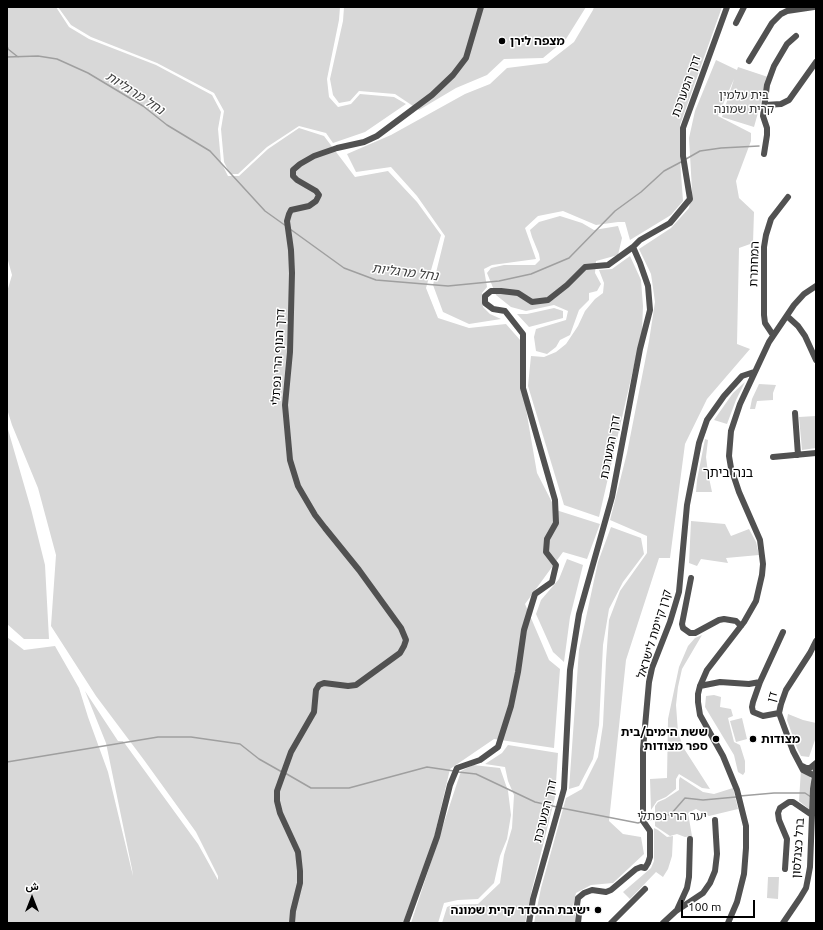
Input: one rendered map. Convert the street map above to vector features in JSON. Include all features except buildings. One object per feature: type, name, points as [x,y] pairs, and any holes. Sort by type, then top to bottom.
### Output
[{"type":"street","name":"דרך הנוף הרי נפתלי","points":[[292,923],[293,911],[300,884],[298,852],[280,813],[277,801],[277,790],[290,752],[314,712],[316,690],[319,686],[324,683],[348,686],[356,685],[400,653],[406,640],[401,628],[360,570],[315,515],[298,486],[290,460],[285,405],[286,380],[289,365],[292,250],[287,221],[288,214],[291,210],[309,206],[316,201],[319,196],[316,191],[297,180],[293,176],[293,170],[314,156],[337,148],[364,142],[377,136],[432,95],[453,75],[466,58],[481,7]]},
{"type":"street","name":"דרך המערכת","points":[[529,923],[533,899],[564,789],[570,670],[579,614],[612,497],[640,349],[650,310],[648,286],[633,247],[640,240],[670,223],[690,199],[683,156],[683,128],[727,7]]},
{"type":"street","points":[[736,24],[744,7]]},
{"type":"street","points":[[780,7],[781,14]]},
{"type":"street","points":[[749,61],[772,23],[781,14],[787,11],[814,7]]},
{"type":"street","points":[[764,154],[767,128],[763,116],[767,85],[772,70],[787,44],[796,36]]},
{"type":"street","points":[[764,105],[781,104],[789,100],[816,62]]},
{"type":"street","name":"המחתרת","points":[[773,335],[767,328],[764,315],[764,247],[771,218],[788,197]]},
{"type":"street","points":[[406,923],[437,837],[450,785],[456,768],[480,760],[498,747],[511,706],[524,630],[535,594],[552,582],[556,565],[546,552],[547,539],[556,522],[555,500],[523,388],[523,334],[505,311],[493,309],[485,303],[485,296],[491,291],[502,291],[518,293],[532,302],[548,300],[567,285],[585,267],[608,265],[633,247]]},
{"type":"street","points":[[728,923],[737,902],[744,874],[746,826],[734,783],[722,756],[700,715],[698,702],[700,686],[713,661],[741,626],[756,601],[762,575],[762,550],[756,528],[734,480],[729,456],[730,445],[734,418],[754,372],[773,335],[804,294],[816,286]]},
{"type":"street","points":[[787,316],[798,326],[805,336],[816,360]]},
{"type":"street","name":"קרן קיימת לישראל","points":[[578,923],[578,898],[584,893],[592,890],[606,892],[611,890],[636,869],[641,867],[645,868],[650,857],[650,831],[644,821],[643,801],[643,749],[649,682],[652,668],[672,616],[679,592],[687,504],[699,443],[707,420],[719,402],[742,376],[754,372]]},
{"type":"street","points":[[795,413],[798,455]]},
{"type":"street","points":[[773,457],[816,453]]},
{"type":"street","points":[[691,578],[682,624],[683,628],[690,633],[694,633],[719,620],[724,619],[736,621],[741,626]]},
{"type":"street","points":[[779,713],[763,716],[753,712],[752,707],[760,682],[783,632]]},
{"type":"street","name":"דן","points":[[815,776],[803,770],[779,713],[786,690],[807,658],[816,641]]},
{"type":"street","points":[[700,686],[720,682],[749,684],[760,682]]},
{"type":"street","points":[[800,764],[806,768],[810,768],[816,763]]},
{"type":"street","name":"ברל כצנלסון","points":[[783,923],[797,904],[806,888],[810,868],[812,815],[816,769]]},
{"type":"street","points":[[785,868],[787,840],[779,820],[778,812],[780,808],[789,802],[793,802],[812,815]]},
{"type":"street","points":[[663,923],[676,911],[703,893],[710,884],[715,871],[717,854],[715,820]]},
{"type":"street","points":[[676,911],[687,888],[690,862],[690,839]]},
{"type":"street","points":[[611,923],[645,889]]},
{"type":"green space","points":[[7,7],[56,7],[69,27],[89,39],[156,65],[212,95],[221,112],[218,129],[221,162],[228,176],[239,176],[268,149],[299,128],[324,136],[355,177],[388,171],[417,202],[441,235],[426,288],[438,318],[469,328],[506,324],[521,341],[522,386],[537,473],[556,510],[600,524],[587,559],[563,552],[525,604],[549,660],[560,669],[554,748],[494,739],[450,769],[432,846],[403,923],[7,923],[7,637],[24,650],[55,646],[79,688],[108,772],[133,876],[106,743],[85,691],[118,741],[123,741],[198,844],[218,880],[218,876],[196,832],[96,696],[51,626],[56,555],[38,488],[7,409],[7,292],[12,275],[7,257]]},
{"type":"green space","points":[[58,7],[340,7],[339,20],[327,79],[329,97],[338,107],[351,104],[360,94],[394,97],[406,104],[365,132],[333,143],[326,133],[299,126],[267,147],[238,174],[230,174],[224,162],[221,129],[224,111],[214,93],[157,63],[91,37],[71,25]]},
{"type":"green space","points":[[344,7],[586,7],[566,39],[543,58],[504,59],[487,75],[456,88],[419,110],[395,94],[359,91],[350,101],[339,103],[333,95],[330,79],[343,21]]},
{"type":"green space","points":[[594,7],[722,7],[680,125],[680,160],[683,201],[671,215],[630,240],[625,222],[596,225],[563,211],[538,216],[525,228],[536,259],[492,265],[484,269],[487,287],[482,293],[483,307],[490,314],[501,319],[469,324],[443,312],[433,285],[445,236],[417,196],[391,167],[356,172],[347,154],[391,135],[465,94],[490,84],[507,68],[547,63],[574,42]]},
{"type":"green space","name":"בית עלמין קרית שמונה","points":[[716,60],[737,70],[738,67],[768,77],[754,127],[722,117],[734,79],[718,116],[751,133],[751,141],[736,181],[739,198],[754,212],[753,243],[739,248],[737,344],[750,349],[707,399],[685,444],[670,558],[659,558],[626,660],[609,821],[623,834],[641,837],[644,854],[613,883],[591,885],[576,893],[573,907],[576,920],[575,923],[534,923],[541,888],[566,798],[582,789],[598,757],[603,725],[609,620],[620,591],[647,553],[647,536],[610,520],[627,453],[649,341],[655,302],[651,274],[639,249],[671,228],[689,208],[692,190],[689,138],[695,111]]},
{"type":"green space","points":[[560,216],[582,223],[594,230],[618,226],[622,238],[618,255],[596,261],[595,273],[601,284],[597,291],[589,293],[589,300],[579,310],[570,335],[560,340],[556,347],[547,354],[536,351],[534,337],[536,329],[566,320],[568,311],[554,305],[526,311],[511,307],[496,295],[487,273],[491,268],[504,265],[535,265],[540,260],[530,230],[539,222]]},
{"type":"green space","points":[[630,256],[641,280],[643,306],[642,331],[599,517],[564,505],[528,386],[531,356],[544,357],[556,352],[566,344],[578,326],[585,311],[595,299],[603,293],[604,283],[599,270],[612,269]]},
{"type":"green space","points":[[554,308],[563,311],[563,318],[529,327],[517,314],[527,314]]},
{"type":"green space","points":[[745,382],[727,424],[714,420],[733,393]]},
{"type":"green space","points":[[759,384],[776,385],[773,393],[773,400],[757,401],[755,409],[750,409],[752,399]]},
{"type":"green space","points":[[816,416],[816,448],[802,450],[799,417]]},
{"type":"green space","points":[[7,426],[31,509],[45,565],[49,639],[24,639],[7,624]]},
{"type":"green space","points":[[705,439],[708,440],[706,457],[712,492],[696,492],[697,480]]},
{"type":"green space","points":[[691,521],[725,524],[731,536],[749,529],[756,542],[759,555],[726,558],[728,563],[701,559],[697,566],[689,563]]},
{"type":"green space","points":[[611,527],[641,538],[644,554],[623,582],[609,609],[603,645],[599,725],[593,759],[579,786],[569,789],[579,650],[598,562]]},
{"type":"green space","points":[[567,559],[583,565],[570,617],[564,662],[553,652],[536,614],[541,600],[559,579]]},
{"type":"green space","points":[[702,635],[682,669],[676,705],[678,732],[683,747],[710,789],[702,788],[679,774],[676,779],[676,789],[666,797],[657,801],[651,810],[650,779],[667,778],[668,719],[679,667],[688,646],[695,638]]},
{"type":"green space","points":[[714,695],[721,697],[720,707],[731,709],[733,716],[728,718],[734,742],[740,745],[745,761],[745,772],[743,775],[738,772],[734,755],[705,707],[706,696]]},
{"type":"green space","points":[[788,714],[816,723],[816,737],[809,757],[801,756],[797,748],[787,720]]},
{"type":"green space","points":[[742,718],[747,739],[736,742],[730,721]]},
{"type":"green space","points":[[508,745],[558,753],[555,797],[525,923],[442,923],[447,907],[452,905],[478,904],[500,883],[504,855],[512,828],[514,795],[508,781],[505,767],[485,764],[502,753]]},
{"type":"green space","points":[[473,765],[500,768],[508,791],[511,815],[507,839],[500,856],[494,883],[478,899],[458,900],[444,903],[438,923],[411,923],[461,771]]},
{"type":"green space","points":[[801,769],[809,774],[811,779],[810,810],[799,801]]},
{"type":"green space","name":"יער הרי נפתלי","points":[[680,777],[703,792],[714,794],[733,788],[738,809],[709,816],[696,809],[688,813],[692,836],[685,837],[677,834],[670,836],[655,826],[655,806],[658,802],[679,790]]},
{"type":"green space","points":[[654,828],[667,837],[673,836],[672,856],[668,869],[663,877],[656,872],[630,899],[623,892],[651,868],[654,861]]},
{"type":"green space","points":[[768,877],[779,877],[778,899],[767,898]]},
{"type":"waterway","points":[[7,46],[8,49],[18,57]]},
{"type":"waterway","name":"נחל מרגליות","points":[[7,57],[38,56],[57,59],[88,73],[143,106],[167,125],[210,151],[265,211],[286,226]]},
{"type":"waterway","name":"נחל מרגליות","points":[[686,159],[700,151],[721,148],[759,146]]},
{"type":"waterway","name":"נחל מרגליות","points":[[290,229],[344,268],[376,280],[448,286],[499,281],[531,274],[569,258],[615,211],[641,192],[664,171],[681,162]]},
{"type":"waterway","points":[[7,762],[158,737],[191,737],[240,744],[259,759],[282,772]]},
{"type":"waterway","points":[[285,773],[311,788],[349,788],[427,767],[454,771]]},
{"type":"waterway","points":[[458,772],[476,774],[535,802],[557,807]]},
{"type":"waterway","points":[[740,796],[774,793],[805,793],[811,797]]},
{"type":"waterway","points":[[645,821],[671,814],[685,798],[703,800],[736,797]]},
{"type":"waterway","points":[[561,808],[638,823],[641,822]]},
{"type":"place","name":"מצפה לירן","points":[[502,41]]},
{"type":"place","name":"ששת הימים/בית ספר מצודות","points":[[716,739]]},
{"type":"place","name":"מצודות","points":[[753,739]]},
{"type":"place","name":"ישיבת ההסדר קרית שמונה","points":[[598,910]]},
{"type":"district","name":"בנה ביתך","points":[[728,473]]}]
